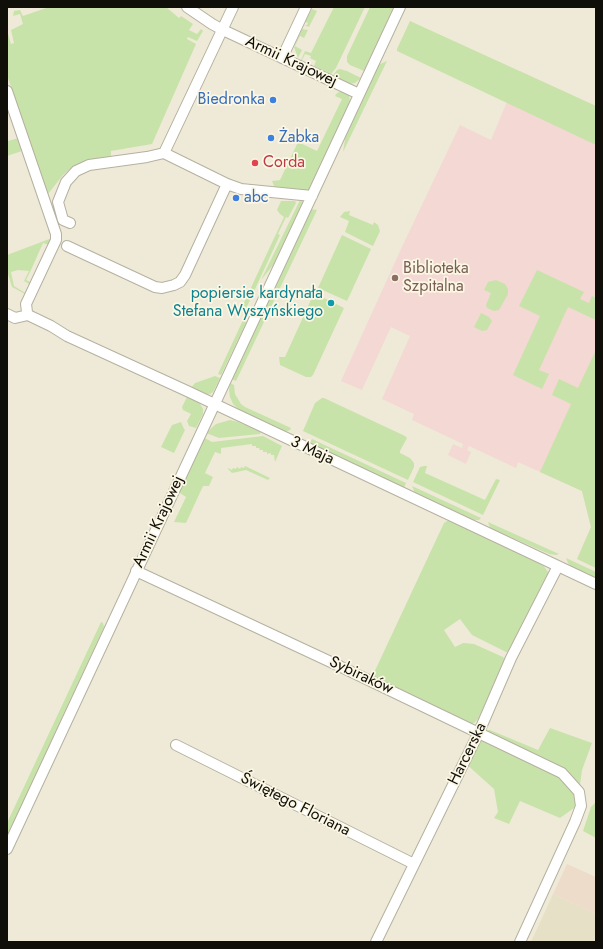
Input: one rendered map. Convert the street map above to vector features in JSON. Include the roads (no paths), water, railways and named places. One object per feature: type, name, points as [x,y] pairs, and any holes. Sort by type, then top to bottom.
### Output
[{"type":"street","name":"Armii Krajowej","points":[[187,7],[223,30],[359,94]]},
{"type":"street","points":[[164,153],[233,7]]},
{"type":"street","points":[[282,58],[306,7]]},
{"type":"street","name":"Armii Krajowej","points":[[7,849],[400,7]]},
{"type":"street","points":[[7,91],[56,234],[56,240],[26,304],[28,315],[15,318],[7,314]]},
{"type":"street","points":[[70,223],[63,220],[58,202],[66,182],[76,171],[89,165],[147,157],[164,153],[227,184],[246,190],[312,196]]},
{"type":"street","points":[[67,246],[155,287],[162,288],[174,285],[180,282],[185,275],[227,184]]},
{"type":"street","name":"3 Maja","points":[[28,315],[51,326],[67,336],[596,584]]},
{"type":"street","name":"Harcerska","points":[[376,942],[479,732],[511,658],[558,566]]},
{"type":"street","name":"Sybiraków","points":[[136,571],[479,732],[562,773],[579,792],[581,806],[520,942]]},
{"type":"street","name":"Świętego Floriana","points":[[176,745],[414,864]]},
{"type":"place","name":"Biedronka","points":[[273,100]]},
{"type":"place","name":"Żabka","points":[[271,138]]},
{"type":"place","name":"Corda","points":[[255,163]]},
{"type":"place","name":"abc","points":[[236,198]]},
{"type":"place","name":"Biblioteka Szpitalna","points":[[395,278]]},
{"type":"place","name":"popiersie kardynała Stefana Wyszyńskiego","points":[[331,303]]}]
